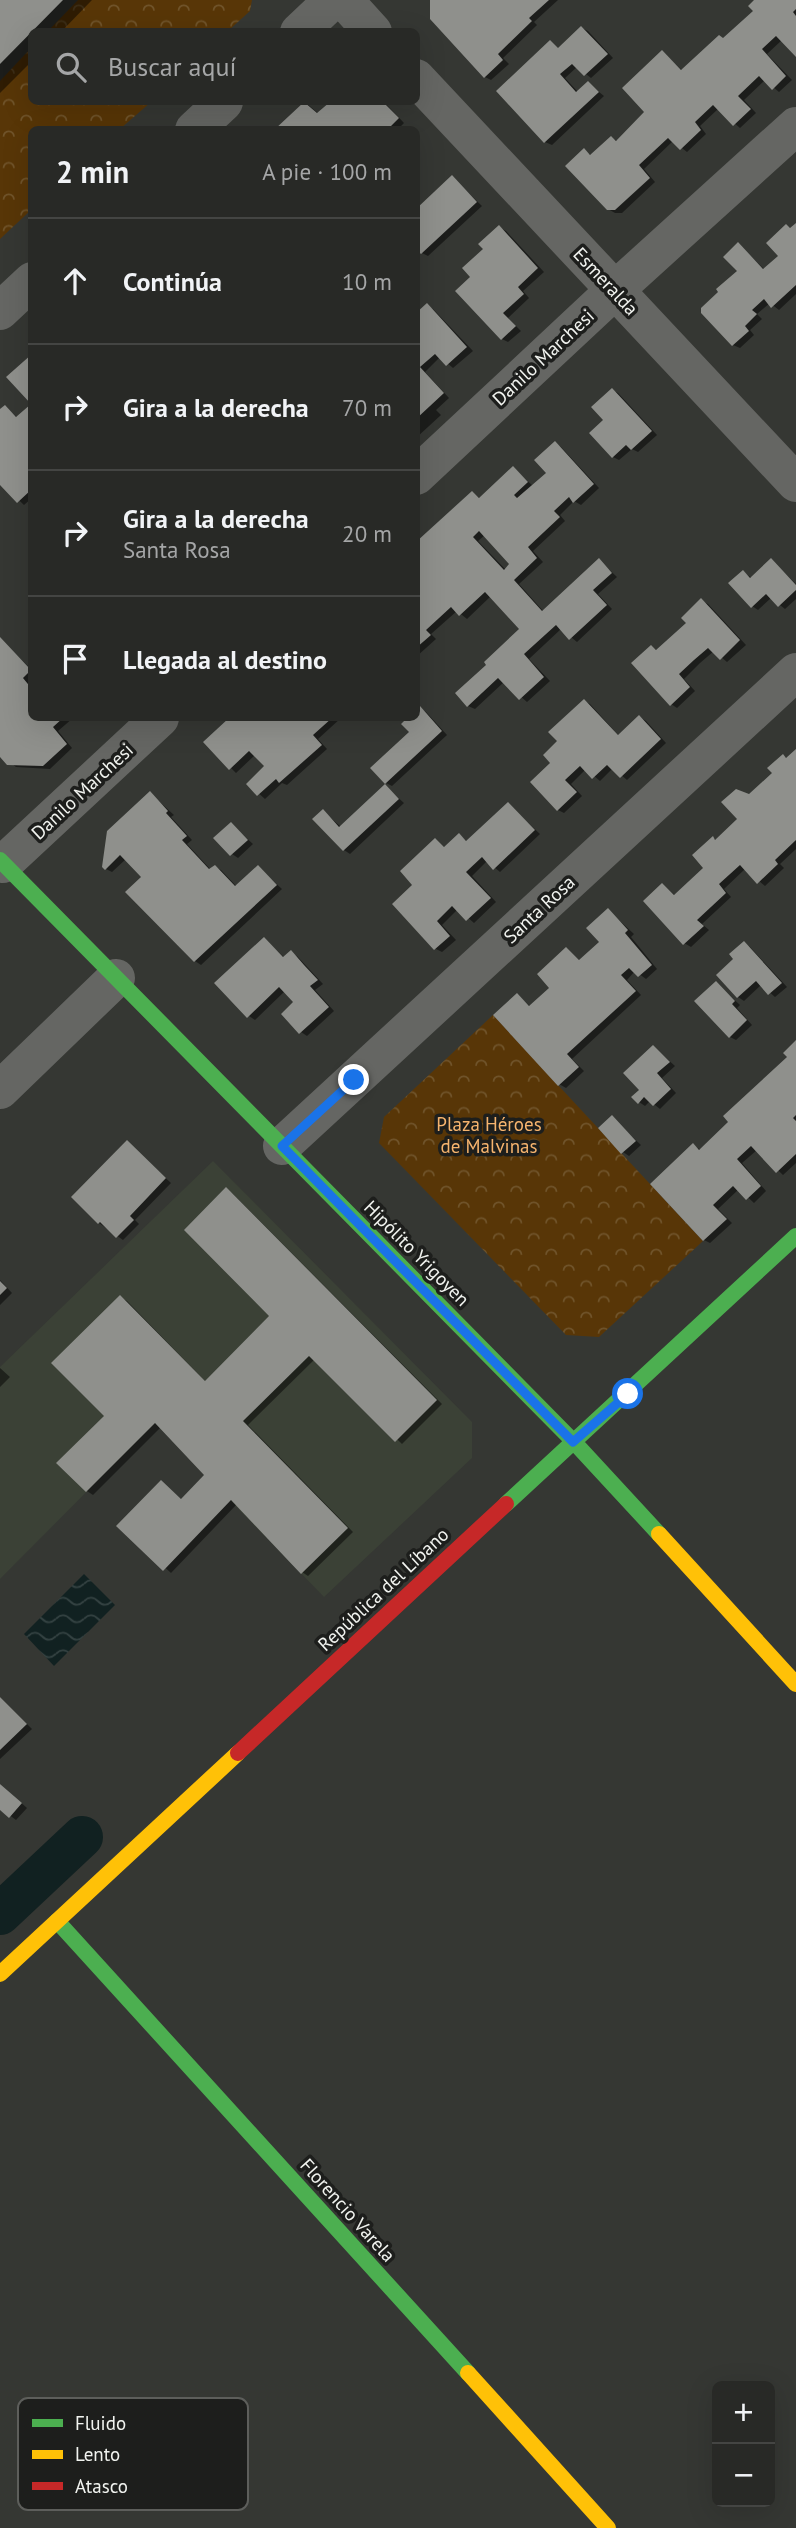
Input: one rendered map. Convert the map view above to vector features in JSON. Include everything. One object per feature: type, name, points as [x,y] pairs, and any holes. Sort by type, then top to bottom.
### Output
[{"type":"main road","name":"Hipólito Yrigoyen","points":[[2,862],[573,1442],[796,1684]]},
{"type":"main road","name":"República del Líbano","points":[[0,1974],[796,1236]]},
{"type":"main road","name":"Florencio Varela","points":[[57,1921],[608,2528]]},
{"type":"street","points":[[303,28],[333,0]]},
{"type":"street","points":[[344,0],[369,28]]},
{"type":"street","name":"Esmeralda","points":[[420,82],[796,483]]},
{"type":"street","points":[[198,126],[221,105]]},
{"type":"street","name":"Danilo Marchesi","points":[[420,472],[796,126]]},
{"type":"street","points":[[0,311],[28,285]]},
{"type":"street","name":"Santa Rosa","points":[[282,1146],[796,672]]},
{"type":"street","name":"Danilo Marchesi","points":[[2,862],[157,721]]},
{"type":"street","points":[[0,1090],[116,978]]},
{"type":"shaded area","points":[[213,1161],[472,1422],[472,1458],[324,1597],[155,1423],[0,1579],[0,1367]]},
{"type":"green space","points":[[78,0],[252,0],[250,11],[231,28],[51,28]]},
{"type":"green space","points":[[28,51],[28,105],[148,105],[123,126],[28,126],[28,213],[0,239],[0,81]]},
{"type":"green space","name":"Plaza Héroes de Malvinas","points":[[493,1015],[703,1241],[599,1337],[566,1335],[379,1143],[384,1117]]},
{"type":"water","points":[[84,1574],[115,1605],[54,1666],[24,1634]]},
{"type":"building","points":[[0,0],[63,0],[35,28],[28,28],[28,36],[0,64]]},
{"type":"building","points":[[430,0],[549,0],[529,18],[532,21],[498,54],[503,60],[484,78],[430,19]]},
{"type":"building","points":[[754,0],[796,0],[796,9],[793,12],[796,16],[796,57],[776,36],[762,49],[786,76],[772,90],[759,76],[738,96],[751,109],[733,126],[713,105],[695,122],[701,130],[680,150],[668,138],[639,165],[650,178],[615,210],[607,210],[565,166],[584,148],[590,155],[611,136],[616,141],[644,112],[622,88],[662,50],[681,70],[719,35],[723,38],[753,11],[748,6]]},
{"type":"building","points":[[581,26],[608,54],[584,76],[572,64],[560,74],[576,92],[588,81],[599,92],[544,143],[496,91],[550,40],[558,48]]},
{"type":"building","points":[[301,105],[308,105],[317,113],[326,105],[386,105],[399,118],[391,126],[278,126]]},
{"type":"building","points":[[452,175],[477,202],[421,254],[420,205]]},
{"type":"building","points":[[796,223],[796,285],[771,308],[764,299],[752,310],[757,314],[745,326],[749,331],[732,346],[701,313],[701,308],[718,292],[716,289],[737,271],[723,257],[738,242],[763,269],[778,256],[766,243],[786,224],[790,228]]},
{"type":"building","points":[[499,225],[538,268],[518,287],[524,294],[503,313],[516,326],[501,340],[455,291],[470,277],[462,268],[483,249],[478,244]]},
{"type":"building","points":[[427,303],[467,347],[446,366],[435,354],[420,367],[420,309]]},
{"type":"building","points":[[28,358],[28,401],[6,377]]},
{"type":"building","points":[[420,367],[444,393],[420,415]]},
{"type":"building","points":[[612,388],[652,431],[631,450],[626,445],[612,458],[589,433],[603,420],[591,407]]},
{"type":"building","points":[[5,405],[16,417],[28,407],[28,493],[17,503],[0,485],[0,409]]},
{"type":"building","points":[[555,441],[594,484],[573,503],[569,497],[554,511],[560,517],[528,547],[537,558],[514,580],[542,611],[599,558],[612,573],[593,590],[607,605],[569,640],[556,625],[524,654],[544,677],[519,700],[498,678],[467,707],[455,693],[486,665],[484,662],[519,629],[485,592],[459,616],[451,607],[426,630],[431,635],[420,645],[420,538],[472,491],[479,498],[513,466],[528,482],[514,495],[517,498],[546,473],[534,460]],"holes":[[[479,531],[509,564],[504,570],[473,537]]]},
{"type":"building","points":[[771,558],[796,585],[796,590],[778,607],[766,594],[751,608],[728,583],[743,570],[750,578]]},
{"type":"building","points":[[701,598],[740,640],[720,660],[708,648],[679,674],[690,687],[670,706],[631,663],[651,645],[656,650],[686,623],[681,618]]},
{"type":"building","points":[[0,637],[28,667],[28,673],[23,678],[28,684],[28,721],[60,721],[53,727],[67,744],[43,766],[7,765],[0,757]]},
{"type":"building","points":[[584,699],[618,735],[639,715],[661,739],[620,778],[607,765],[592,779],[580,766],[565,780],[577,792],[557,811],[530,782],[550,763],[543,755],[557,741],[548,732]]},
{"type":"building","points":[[420,706],[442,731],[385,784],[370,768],[409,732],[401,724],[404,721],[420,721]]},
{"type":"building","points":[[226,721],[329,721],[313,735],[322,745],[279,783],[276,779],[257,796],[246,784],[264,766],[249,751],[229,770],[203,742]]},
{"type":"building","points":[[796,749],[796,840],[775,860],[778,864],[757,884],[740,865],[719,884],[726,893],[697,920],[704,926],[683,945],[643,901],[662,883],[674,895],[703,868],[692,855],[713,836],[715,840],[737,819],[721,802],[736,789],[749,794],[772,773],[767,768],[783,754],[786,758]]},
{"type":"building","points":[[385,784],[399,799],[343,851],[312,819],[323,809],[339,827]]},
{"type":"building","points":[[150,791],[187,836],[182,840],[209,869],[215,865],[235,886],[258,865],[277,885],[194,962],[125,892],[141,877],[120,855],[105,870],[102,867],[107,831]]},
{"type":"building","points":[[508,802],[535,830],[493,870],[482,857],[466,872],[491,898],[466,921],[452,906],[437,921],[450,936],[434,950],[392,904],[412,885],[400,871],[435,838],[444,847],[459,833],[466,841]]},
{"type":"building","points":[[231,822],[248,840],[230,856],[213,838]]},
{"type":"building","points":[[608,908],[628,930],[625,933],[652,965],[638,977],[629,968],[621,975],[636,991],[567,1054],[579,1067],[558,1086],[493,1015],[517,993],[529,1006],[549,988],[537,974],[566,947],[579,960],[599,942],[586,928]]},
{"type":"building","points":[[264,937],[283,957],[291,950],[318,980],[310,986],[329,1007],[299,1034],[281,1014],[293,1002],[279,987],[247,1018],[214,983]]},
{"type":"building","points":[[744,941],[782,983],[768,995],[756,981],[737,998],[716,975],[733,959],[729,954]]},
{"type":"building","points":[[716,981],[735,1001],[732,1004],[747,1020],[729,1038],[694,1001]]},
{"type":"building","points":[[796,1040],[796,1115],[793,1118],[796,1121],[796,1154],[776,1173],[751,1146],[737,1159],[761,1186],[746,1200],[733,1186],[713,1205],[727,1219],[703,1241],[650,1184],[693,1143],[699,1150],[728,1122],[723,1116],[787,1057],[783,1053]]},
{"type":"building","points":[[653,1045],[670,1062],[657,1073],[671,1089],[653,1106],[644,1097],[638,1104],[631,1097],[639,1090],[623,1073]]},
{"type":"building","points":[[612,1115],[636,1141],[621,1154],[598,1128]]},
{"type":"building","points":[[127,1140],[166,1178],[130,1216],[134,1220],[116,1238],[71,1197]]},
{"type":"building","points":[[226,1187],[437,1400],[395,1442],[309,1356],[243,1421],[348,1528],[301,1574],[231,1500],[163,1571],[116,1526],[161,1480],[181,1499],[204,1475],[155,1423],[86,1492],[56,1463],[104,1416],[51,1363],[120,1295],[205,1381],[269,1316],[184,1230]]},
{"type":"building","points":[[0,1281],[7,1288],[0,1295]]},
{"type":"building","points":[[0,1697],[27,1724],[0,1750]]},
{"type":"building","points":[[0,1784],[22,1803],[9,1818],[0,1810]]},
{"type":"waterway","points":[[0,1914],[82,1837]]},
{"type":"traffic: fast","points":[[0,860],[574,1442],[659,1534]]},
{"type":"traffic: fast","points":[[506,1504],[796,1236]]},
{"type":"traffic: fast","points":[[57,1921],[468,2373]]},
{"type":"traffic: slow","points":[[659,1534],[796,1684]]},
{"type":"traffic: slow","points":[[0,1974],[238,1753]]},
{"type":"traffic: slow","points":[[468,2373],[608,2528]]},
{"type":"traffic: jam","points":[[238,1753],[506,1504]]},
{"type":"route","points":[[354,1080],[282,1146],[573,1442],[628,1394]]}]
